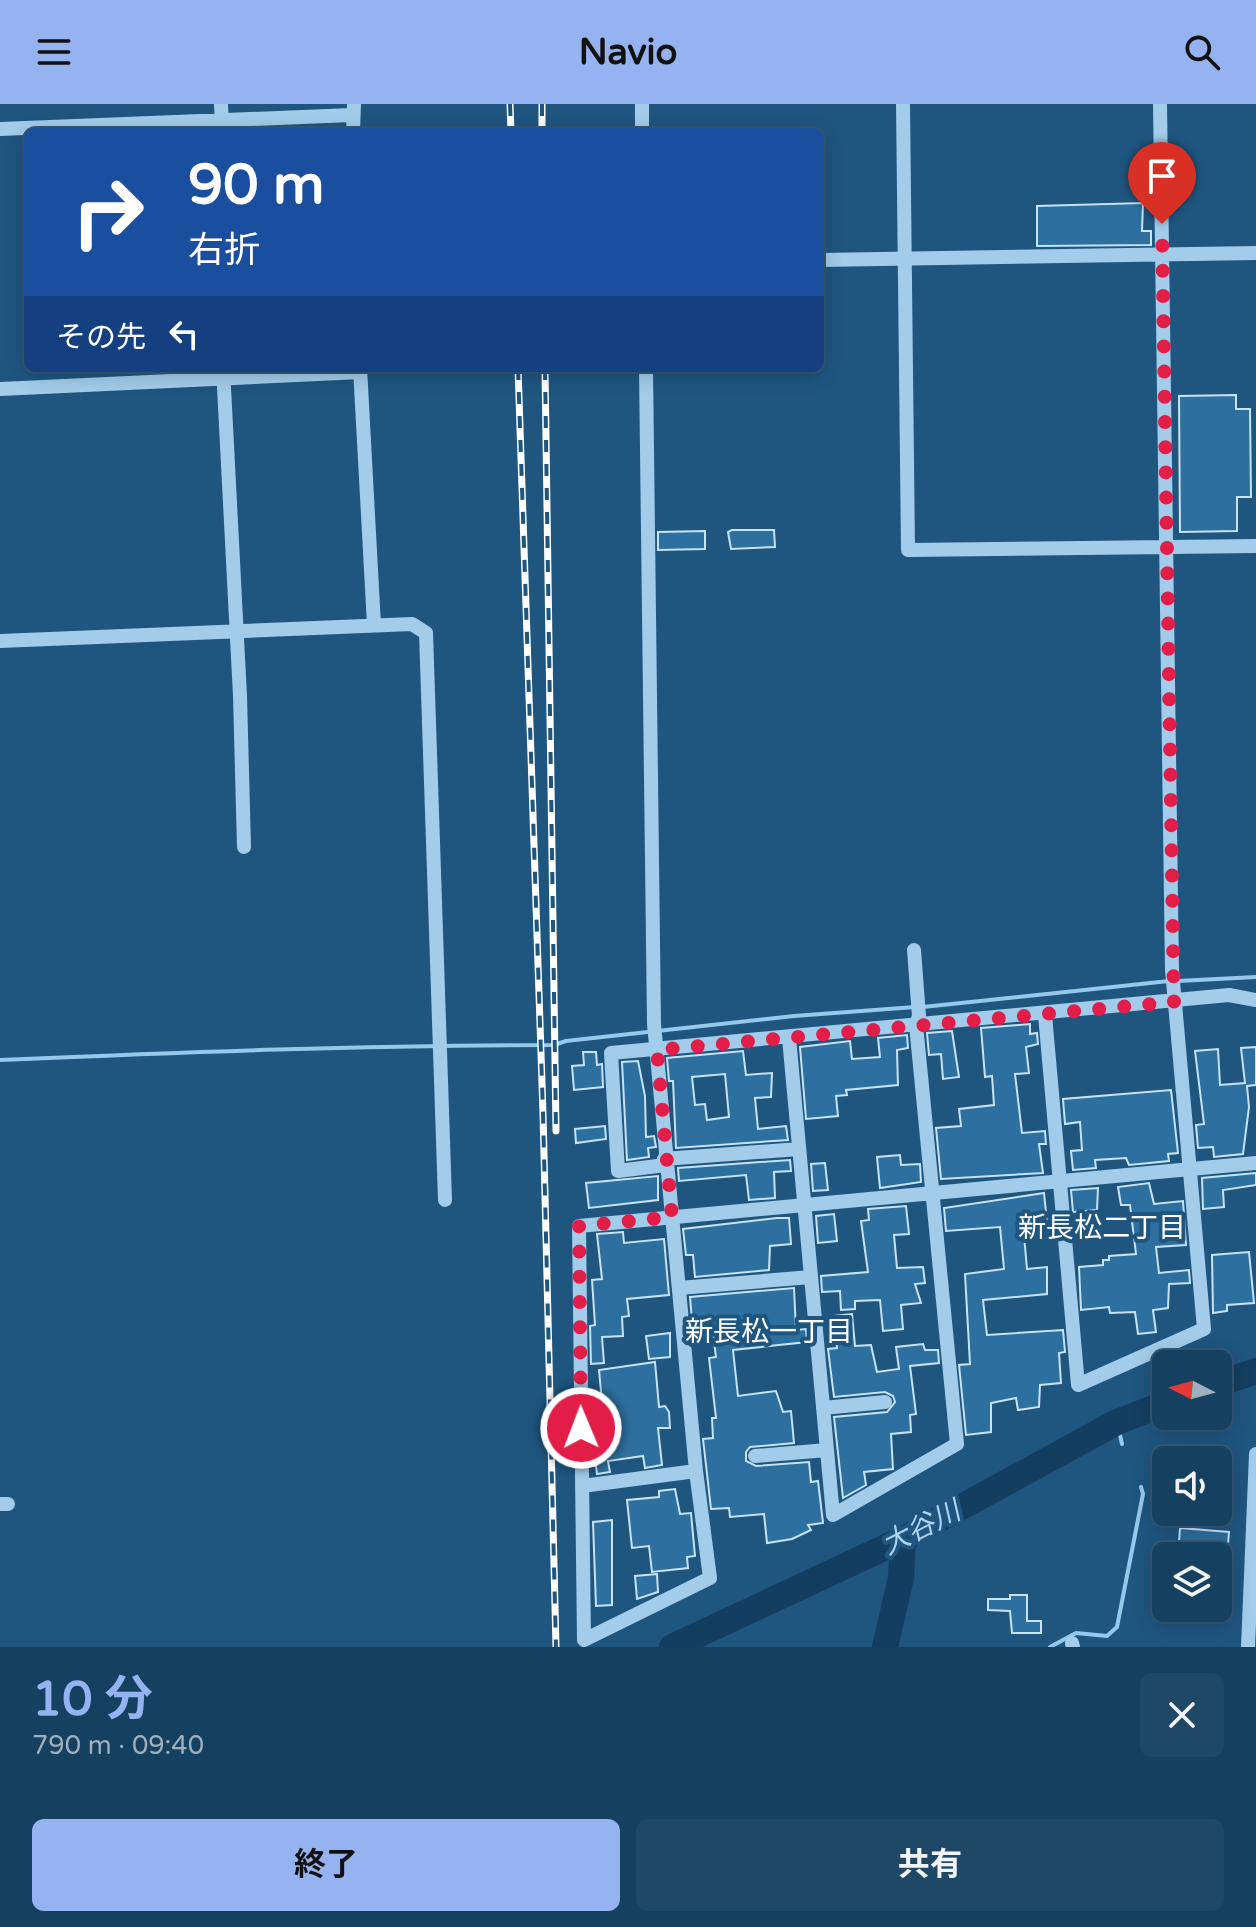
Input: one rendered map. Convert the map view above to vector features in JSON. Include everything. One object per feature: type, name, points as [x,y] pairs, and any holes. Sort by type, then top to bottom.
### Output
[{"type":"street","points":[[221,104],[222,126]]},
{"type":"street","points":[[642,104],[642,128]]},
{"type":"street","points":[[903,104],[908,550],[1256,546]]},
{"type":"street","points":[[1045,1015],[1078,1385],[1204,1329],[1172,970],[1160,104]]},
{"type":"street","points":[[74,128],[222,126],[353,110]]},
{"type":"street","points":[[0,129],[24,129]]},
{"type":"street","points":[[824,260],[1256,253]]},
{"type":"street","points":[[0,389],[269,372]]},
{"type":"street","points":[[360,372],[374,625]]},
{"type":"street","points":[[646,372],[654,1024],[664,1162],[672,1217],[696,1471],[710,1578],[584,1640],[579,1226],[672,1217],[804,1206],[931,1192],[1190,1171],[1256,1163]]},
{"type":"street","points":[[223,373],[244,847]]},
{"type":"street","points":[[0,641],[412,624],[426,633],[445,1200]]},
{"type":"street","points":[[789,1038],[833,1515],[957,1444],[931,1192],[914,950]]},
{"type":"street","points":[[799,1149],[664,1162],[618,1171],[611,1053],[656,1046],[789,1038],[918,1020],[1045,1015],[1174,995],[1229,995],[1256,1000]]},
{"type":"street","points":[[679,1288],[811,1277]]},
{"type":"street","points":[[823,1408],[885,1402]]},
{"type":"street","points":[[755,1456],[827,1450]]},
{"type":"street","points":[[1248,1647],[1256,1454]]},
{"type":"street","points":[[582,1486],[696,1471]]},
{"type":"building","points":[[1143,203],[1142,231],[1151,231],[1151,245],[1037,246],[1037,206]]},
{"type":"building","points":[[1236,395],[1236,409],[1250,409],[1251,497],[1237,497],[1237,531],[1180,532],[1179,396]]},
{"type":"building","points":[[774,530],[775,547],[731,549],[728,532]]},
{"type":"building","points":[[705,531],[705,549],[658,550],[658,532]]},
{"type":"building","points":[[1030,1024],[1030,1034],[1037,1033],[1038,1044],[1026,1047],[1029,1073],[1015,1074],[1022,1133],[1045,1131],[1046,1144],[1039,1144],[1043,1173],[941,1179],[936,1128],[961,1126],[959,1109],[994,1105],[992,1076],[985,1077],[981,1028]]},
{"type":"building","points":[[952,1031],[959,1077],[943,1079],[941,1054],[929,1055],[927,1033]]},
{"type":"building","points":[[907,1035],[908,1048],[897,1050],[898,1085],[846,1090],[847,1095],[836,1096],[838,1116],[806,1119],[800,1047],[850,1041],[852,1059],[880,1057],[878,1038]]},
{"type":"building","points":[[1256,1047],[1256,1085],[1247,1086],[1249,1107],[1243,1154],[1214,1157],[1213,1147],[1198,1148],[1196,1125],[1204,1124],[1195,1051],[1218,1049],[1220,1085],[1245,1083],[1241,1048]]},
{"type":"building","points":[[743,1051],[746,1075],[772,1073],[771,1097],[755,1098],[758,1129],[786,1126],[788,1140],[676,1148],[673,1081],[669,1081],[667,1058]],"holes":[[[725,1074],[729,1117],[707,1120],[705,1104],[695,1105],[692,1077]]]},
{"type":"building","points":[[583,1052],[596,1052],[597,1065],[602,1064],[603,1087],[574,1090],[572,1066],[584,1065]]},
{"type":"building","points":[[638,1061],[645,1096],[646,1137],[654,1136],[656,1147],[648,1148],[649,1157],[627,1160],[622,1062]]},
{"type":"building","points":[[1171,1090],[1178,1153],[1168,1154],[1169,1161],[1129,1165],[1126,1158],[1095,1160],[1096,1168],[1073,1170],[1071,1151],[1082,1150],[1080,1122],[1065,1124],[1063,1099]]},
{"type":"building","points":[[605,1126],[606,1139],[576,1143],[575,1129]]},
{"type":"building","points":[[900,1155],[901,1165],[920,1164],[921,1182],[880,1188],[877,1157]]},
{"type":"building","points":[[790,1160],[791,1171],[774,1172],[775,1198],[749,1200],[746,1175],[679,1181],[678,1168]]},
{"type":"building","points":[[825,1163],[828,1190],[813,1191],[811,1164]]},
{"type":"building","points":[[1256,1173],[1256,1185],[1223,1190],[1224,1207],[1203,1209],[1202,1178]]},
{"type":"building","points":[[658,1176],[658,1200],[589,1208],[586,1183]]},
{"type":"building","points":[[1149,1183],[1154,1204],[1183,1201],[1186,1245],[1156,1247],[1159,1273],[1189,1270],[1190,1283],[1169,1284],[1168,1308],[1153,1310],[1156,1332],[1138,1334],[1135,1312],[1110,1313],[1109,1307],[1081,1310],[1079,1267],[1103,1265],[1103,1260],[1109,1260],[1109,1256],[1136,1254],[1130,1205],[1121,1205],[1118,1187]]},
{"type":"building","points":[[1098,1188],[1097,1210],[1073,1212],[1071,1190]]},
{"type":"building","points":[[1044,1193],[1047,1222],[1023,1224],[1027,1269],[1047,1267],[1047,1294],[983,1300],[987,1335],[1063,1330],[1065,1352],[1059,1353],[1061,1383],[1040,1385],[1039,1407],[1018,1410],[1016,1398],[991,1403],[991,1432],[966,1435],[959,1365],[970,1364],[965,1274],[1004,1269],[1000,1227],[946,1231],[944,1208]]},
{"type":"building","points":[[906,1206],[909,1234],[894,1235],[897,1268],[923,1267],[925,1283],[915,1284],[921,1303],[901,1305],[903,1329],[883,1331],[880,1300],[855,1301],[855,1309],[841,1310],[840,1291],[822,1292],[821,1276],[868,1272],[861,1221],[869,1220],[868,1209]]},
{"type":"building","points":[[834,1214],[837,1241],[818,1243],[816,1216]]},
{"type":"building","points":[[789,1218],[791,1244],[770,1246],[769,1270],[695,1277],[693,1255],[686,1255],[683,1229]]},
{"type":"building","points":[[623,1232],[624,1243],[664,1239],[669,1295],[627,1299],[629,1316],[622,1317],[623,1336],[602,1337],[604,1363],[591,1364],[590,1326],[595,1325],[592,1280],[602,1279],[597,1234]]},
{"type":"building","points":[[1249,1252],[1254,1303],[1227,1305],[1227,1311],[1213,1313],[1212,1255]]},
{"type":"building","points":[[794,1288],[796,1330],[806,1329],[807,1342],[733,1350],[738,1396],[776,1391],[783,1412],[791,1411],[794,1443],[750,1447],[746,1452],[746,1461],[756,1466],[809,1462],[811,1482],[818,1481],[823,1523],[808,1525],[811,1530],[792,1539],[767,1543],[764,1514],[730,1517],[729,1508],[711,1509],[703,1439],[713,1438],[712,1418],[716,1418],[709,1358],[716,1357],[711,1319],[692,1321],[690,1297]]},
{"type":"building","points":[[852,1314],[855,1346],[871,1345],[877,1372],[899,1369],[896,1347],[923,1344],[925,1350],[938,1350],[939,1363],[910,1366],[916,1414],[910,1415],[911,1432],[891,1434],[893,1469],[864,1472],[866,1485],[843,1498],[834,1417],[887,1412],[895,1402],[893,1396],[885,1392],[834,1397],[828,1349],[837,1348],[834,1316]]},
{"type":"building","points":[[670,1333],[670,1357],[649,1359],[646,1336]]},
{"type":"building","points":[[655,1362],[659,1407],[665,1406],[669,1412],[670,1428],[658,1428],[662,1465],[645,1468],[643,1456],[608,1461],[610,1472],[597,1474],[596,1466],[592,1466],[591,1413],[603,1413],[599,1370]]},
{"type":"building","points":[[675,1489],[680,1514],[691,1513],[695,1556],[687,1557],[688,1568],[652,1572],[649,1546],[632,1548],[627,1500],[659,1497],[659,1491]]},
{"type":"building","points":[[612,1520],[612,1605],[596,1606],[593,1522]]},
{"type":"building","points":[[1180,1528],[1229,1532],[1228,1542],[1179,1542]]},
{"type":"building","points":[[657,1574],[658,1592],[637,1599],[635,1576]]},
{"type":"building","points":[[1010,1595],[1027,1595],[1027,1621],[1041,1621],[1041,1633],[1012,1633],[1010,1611],[988,1610],[988,1599],[1010,1599]]},
{"type":"waterway","points":[[1178,981],[1256,977]]},
{"type":"waterway","points":[[923,1007],[1169,981]]},
{"type":"waterway","points":[[0,1060],[415,1046],[554,1045],[566,1041],[794,1016],[915,1007]]},
{"type":"waterway","name":"大谷川","points":[[1232,1379],[1256,1371]]},
{"type":"waterway","name":"大谷川","points":[[672,1647],[903,1539],[1117,1422],[1152,1408]]},
{"type":"waterway","points":[[1117,1422],[1122,1444]]},
{"type":"waterway","points":[[1050,1647],[1076,1633],[1107,1636],[1117,1627],[1143,1494],[1141,1487]]},
{"type":"waterway","points":[[885,1647],[901,1578],[903,1539]]},
{"type":"railway","points":[[510,104],[511,128]]},
{"type":"railway","points":[[542,104],[542,128]]},
{"type":"railway","points":[[518,372],[543,1113],[556,1647]]},
{"type":"railway","points":[[545,372],[556,1131]]},
{"type":"district","name":"新長松二丁目","points":[[1102,1228]]},
{"type":"district","name":"新長松一丁目","points":[[769,1332]]},
{"type":"route","points":[[581,1428],[579,1226],[672,1217],[664,1159],[657,1050],[1174,1002],[1162,224]]}]
